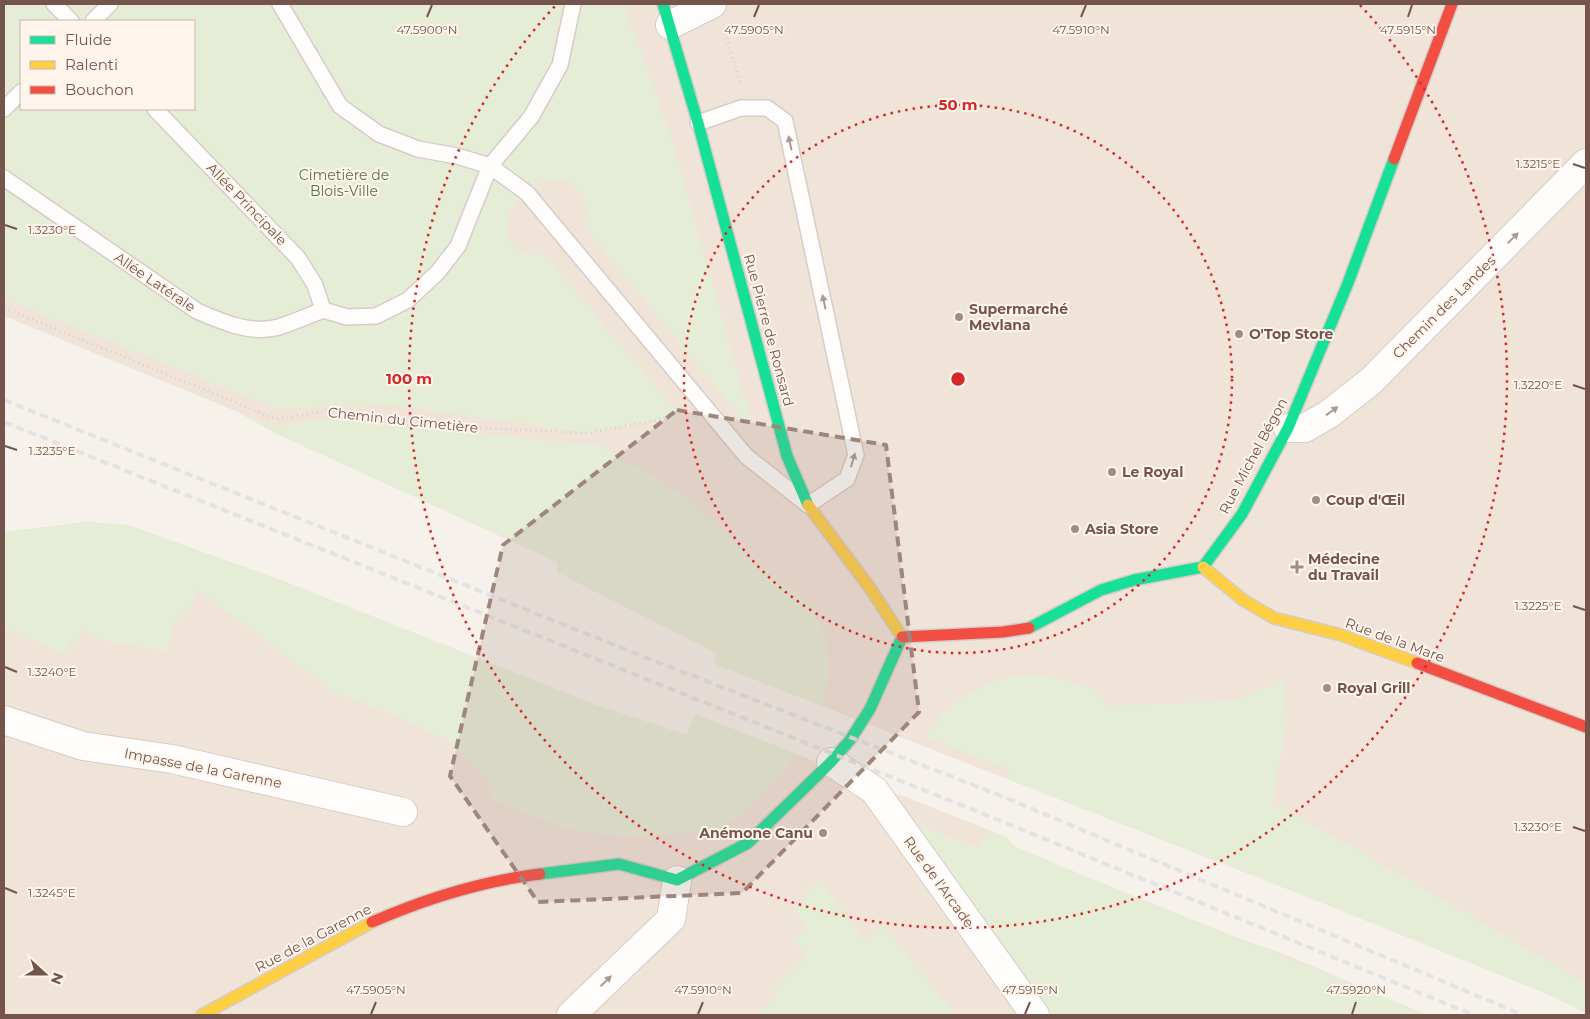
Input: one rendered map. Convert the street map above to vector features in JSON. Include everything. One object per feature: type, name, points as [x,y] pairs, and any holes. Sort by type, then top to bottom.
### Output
[{"type":"street","points":[[666,14],[712,4]]},
{"type":"street","name":"Rue Michel Bégon","points":[[1202,567],[1242,514],[1288,428],[1351,274],[1452,4]]},
{"type":"street","name":"Rue Pierre de Ronsard","points":[[666,14],[698,123],[787,456],[808,505],[870,588],[902,637]]},
{"type":"street","name":"Chemin des Landes","points":[[1288,428],[1305,428],[1329,414],[1371,381],[1586,164]]},
{"type":"street","points":[[571,1015],[671,919],[677,880],[748,843],[831,762],[850,740],[870,709],[902,637],[1003,632],[1030,628],[1101,590],[1134,580],[1202,567]]},
{"type":"street","name":"Rue de la Mare","points":[[1202,567],[1243,600],[1274,618],[1341,635],[1586,727]]},
{"type":"street","name":"Impasse de la Garenne","points":[[4,720],[83,746],[172,759],[403,812]]},
{"type":"street","name":"Rue de l'Arcade","points":[[831,762],[874,790],[1035,1015]]},
{"type":"street","name":"Rue de la Garenne","points":[[202,1015],[363,926],[406,907],[453,892],[524,876],[619,864],[677,880]]},
{"type":"lane","points":[[54,4],[70,20]]},
{"type":"lane","points":[[94,20],[110,4]]},
{"type":"lane","points":[[280,4],[340,106],[387,137],[418,149],[458,156],[490,166],[527,194],[746,456],[808,505],[847,479],[856,455],[785,122],[768,108],[741,108],[698,123]]},
{"type":"lane","points":[[323,310],[347,317],[376,316],[408,300],[438,272],[458,246],[490,166],[531,117],[560,65],[573,4]]},
{"type":"lane","points":[[4,109],[20,93]]},
{"type":"lane","name":"Allée Principale","points":[[156,110],[298,258],[315,285],[323,310]]},
{"type":"lane","name":"Allée Latérale","points":[[4,178],[197,312],[227,324],[251,329],[277,328],[323,310]]},
{"type":"path","points":[[724,32],[740,83]]},
{"type":"path","name":"Chemin du Cimetière","points":[[4,308],[276,419],[326,411],[456,427],[588,433],[662,419],[697,398]]},
{"type":"highlighted area","points":[[677,410],[886,445],[919,712],[742,893],[538,902],[450,776],[503,545]]},
{"type":"shaded area","points":[[4,4],[1586,4],[1586,1013],[1543,992],[1320,902],[715,664],[716,653],[557,572],[557,562],[275,433],[238,412],[4,316]]},
{"type":"shaded area","points":[[87,522],[128,525],[291,584],[596,705],[687,735],[695,714],[1007,837],[1014,846],[1100,883],[1210,928],[1286,955],[1427,1015],[4,1015],[4,532]]},
{"type":"green space","name":"Cimetière de Blois-Ville","points":[[4,4],[624,4],[669,129],[750,417],[744,422],[585,228],[586,204],[579,190],[569,183],[556,180],[544,181],[536,185],[520,199],[509,213],[506,228],[512,244],[519,253],[545,255],[677,411],[663,419],[588,433],[391,405],[276,409],[4,299]]},
{"type":"green space","points":[[238,412],[275,426],[334,418],[602,446],[687,498],[734,540],[759,569],[791,589],[814,610],[826,638],[828,674],[823,706],[715,664],[716,653],[557,572],[557,562],[275,433]]},
{"type":"green space","points":[[87,522],[128,525],[291,584],[596,705],[687,735],[695,714],[797,754],[752,805],[731,822],[720,828],[672,835],[608,835],[591,834],[568,829],[493,800],[487,779],[444,738],[388,713],[336,694],[198,590],[188,614],[181,612],[177,623],[174,621],[167,652],[105,641],[82,629],[77,644],[71,641],[64,655],[4,626],[4,532]]},
{"type":"green space","points":[[1030,674],[1064,680],[1096,690],[1107,706],[1236,701],[1283,679],[1287,719],[1273,803],[1586,983],[1586,1013],[1543,992],[1006,778],[1009,770],[927,738],[935,723],[945,711],[969,692],[999,681]]},
{"type":"green space","points":[[903,819],[979,848],[986,829],[1007,837],[1014,846],[1065,868],[1427,1015],[1046,1015]]},
{"type":"green space","points":[[820,880],[866,940],[883,925],[956,1015],[759,1015],[776,997],[770,991],[806,956],[792,939],[807,929],[794,910],[806,900],[803,895]]},
{"type":"railway","points":[[4,400],[647,658],[999,795],[1523,1015]]},
{"type":"railway","points":[[4,422],[1001,821],[1474,1015]]},
{"type":"traffic: fast","points":[[663,4],[698,123],[787,456],[808,505]]},
{"type":"traffic: fast","points":[[1029,628],[1101,590],[1134,580],[1203,567],[1242,514],[1288,428],[1348,283],[1394,159]]},
{"type":"traffic: fast","points":[[540,874],[619,864],[677,880],[748,843],[831,762],[850,740],[870,709],[902,637]]},
{"type":"traffic: slow","points":[[808,505],[870,588],[902,637]]},
{"type":"traffic: slow","points":[[1203,567],[1243,600],[1274,618],[1341,635],[1417,663]]},
{"type":"traffic: slow","points":[[202,1015],[372,922]]},
{"type":"traffic: jam","points":[[1394,159],[1452,4]]},
{"type":"traffic: jam","points":[[902,637],[1003,632],[1029,628]]},
{"type":"traffic: jam","points":[[1417,663],[1586,727]]},
{"type":"traffic: jam","points":[[372,922],[454,892],[497,881],[540,874]]},
{"type":"place","name":"Supermarché Mevlana","points":[[959,317]]},
{"type":"place","name":"O'Top Store","points":[[1239,334]]},
{"type":"place","name":"Le Royal","points":[[1112,472]]},
{"type":"place","name":"Coup d'Œil","points":[[1316,500]]},
{"type":"place","name":"Asia Store","points":[[1075,529]]},
{"type":"place","name":"Médecine du Travail","points":[[1297,567]]},
{"type":"place","name":"Royal Grill","points":[[1327,688]]},
{"type":"place","name":"Anémone Canu","points":[[823,833]]}]
